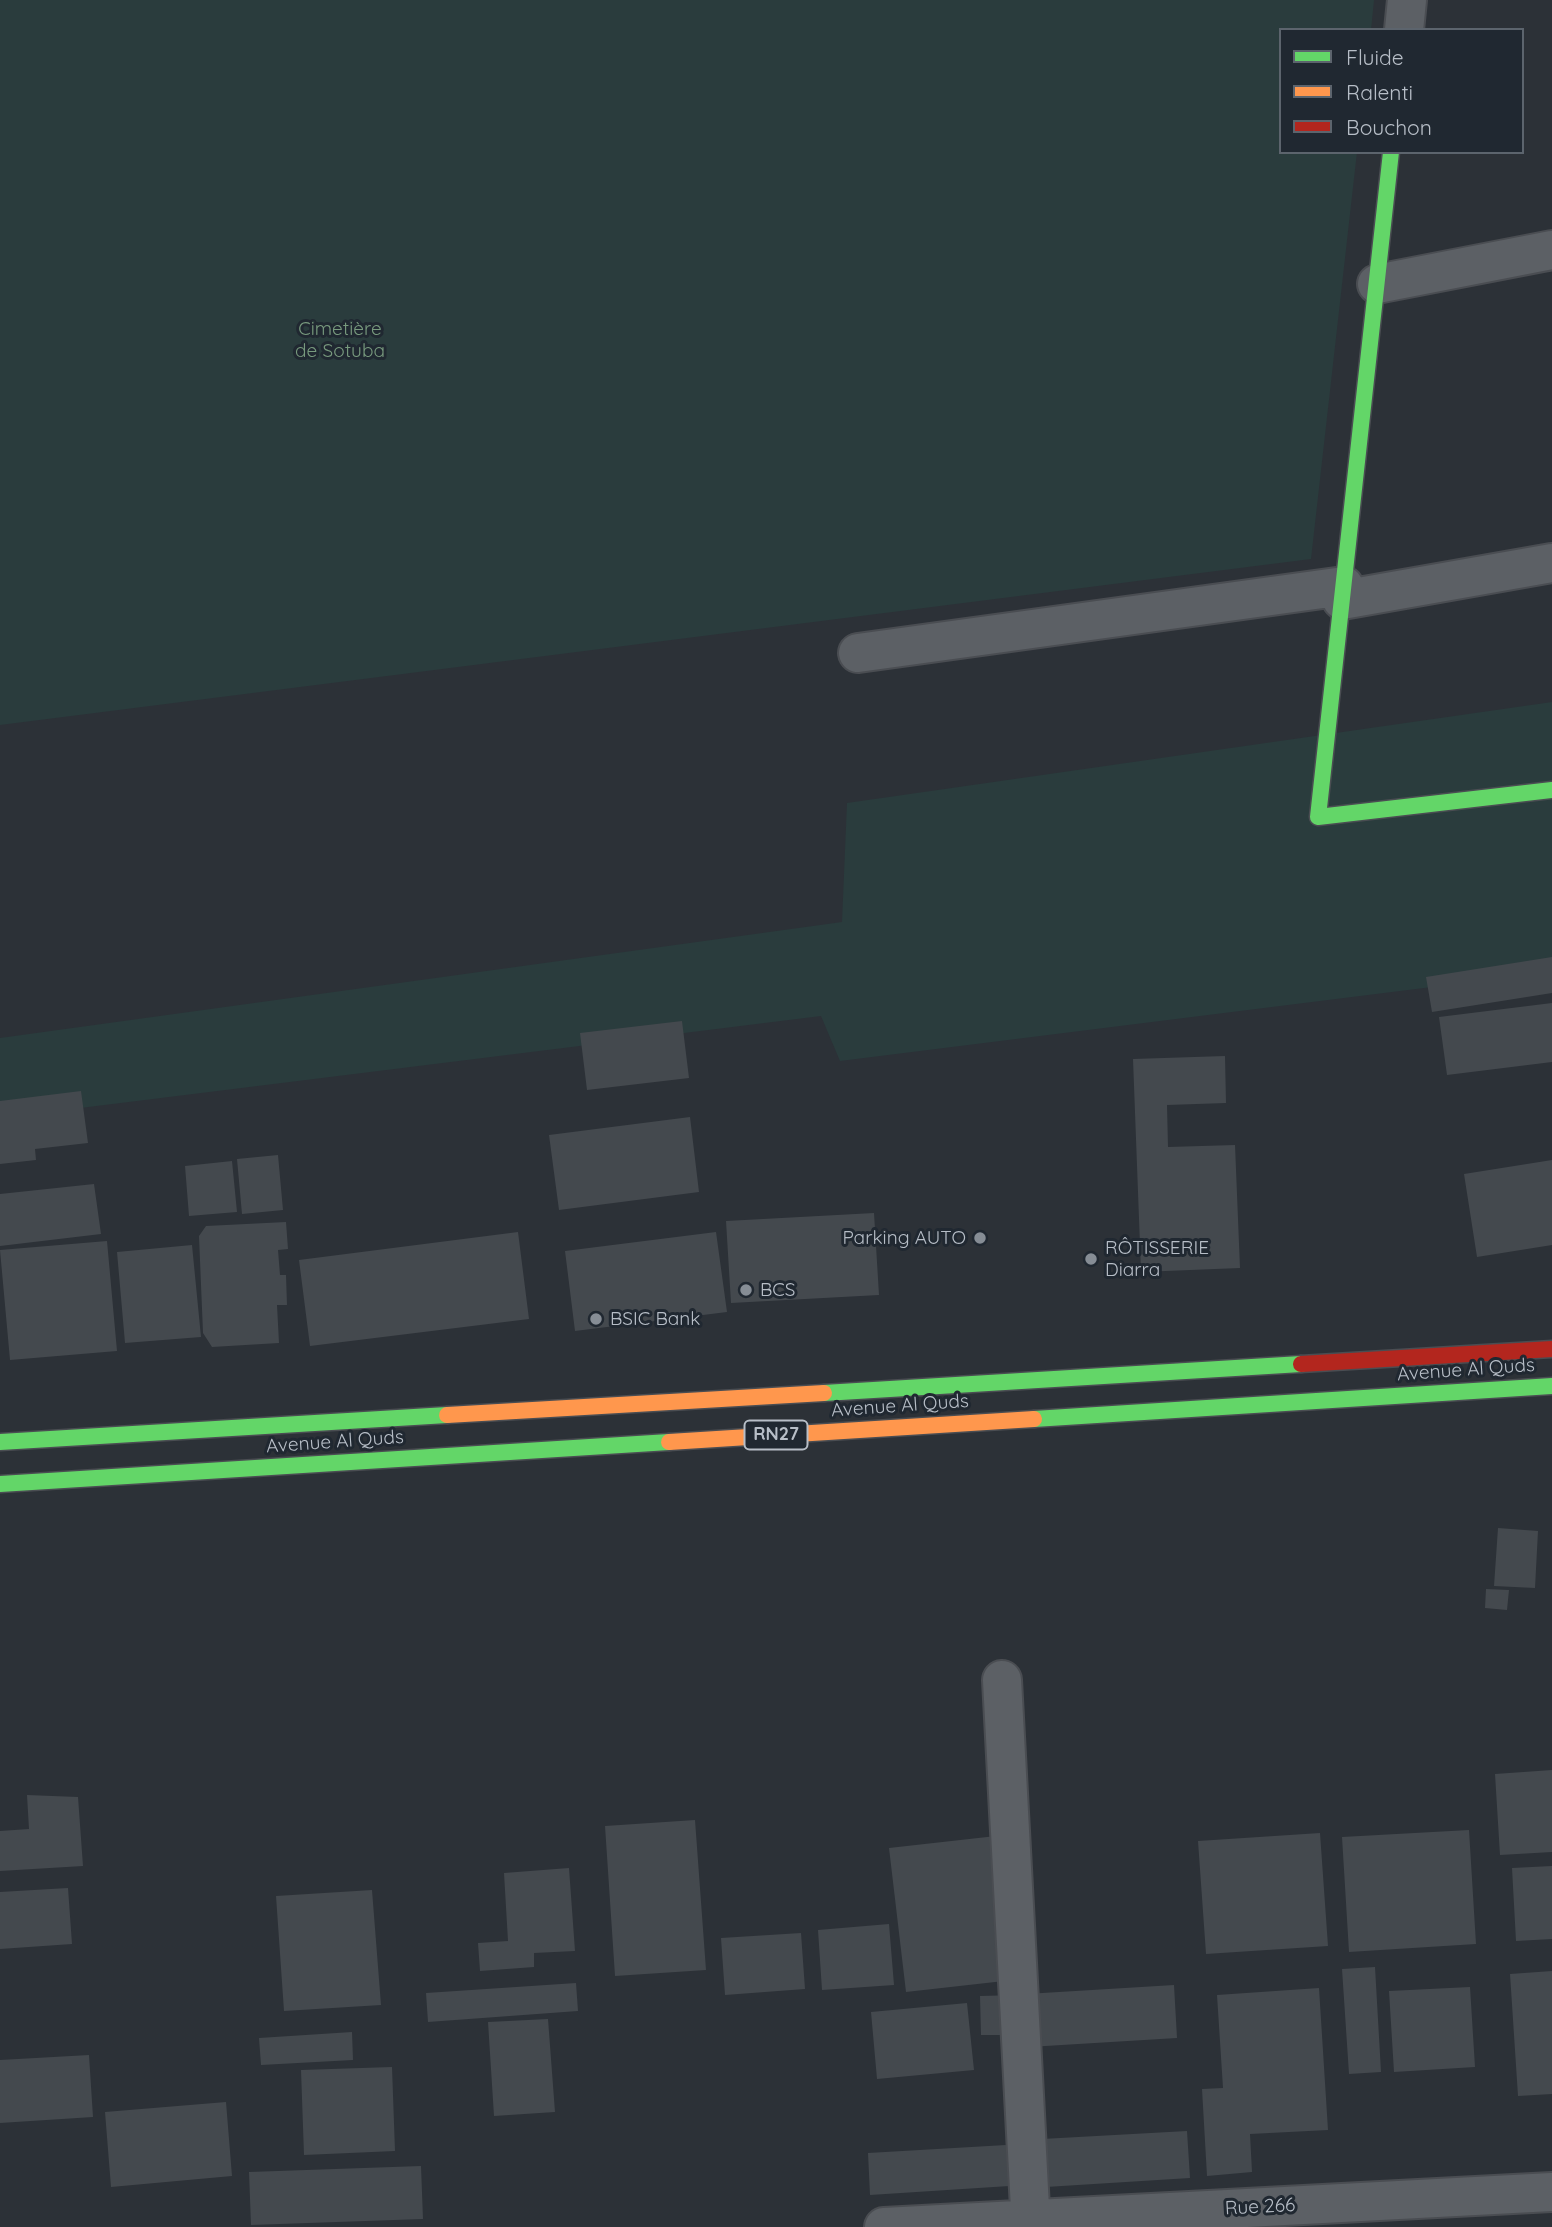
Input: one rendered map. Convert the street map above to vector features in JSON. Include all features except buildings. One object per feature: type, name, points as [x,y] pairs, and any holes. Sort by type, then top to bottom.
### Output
[{"type":"main road","points":[[1391,154],[1318,817],[1552,790]]},
{"type":"main road","name":"Avenue Al Quds","points":[[0,1442],[1552,1349]]},
{"type":"main road","name":"Avenue Al Quds","points":[[0,1484],[1552,1386]]},
{"type":"street","points":[[1404,28],[1407,0]]},
{"type":"street","points":[[1377,284],[1552,250]]},
{"type":"street","points":[[858,653],[1343,593],[1552,563]]},
{"type":"street","points":[[1002,1680],[1031,2223]]},
{"type":"street","name":"Rue 266","points":[[884,2227],[1031,2223],[1552,2192]]},
{"type":"green space","name":"Cimetière de Sotuba","points":[[0,0],[1374,0],[1371,28],[1279,28],[1279,154],[1357,154],[1311,559],[0,725]]},
{"type":"green space","points":[[1552,702],[1552,972],[840,1061],[821,1016],[0,1118],[0,1038],[842,922],[847,803]]},
{"type":"traffic: fast","points":[[1391,154],[1318,817],[1552,790]]},
{"type":"traffic: fast","points":[[824,1393],[1301,1364]]},
{"type":"traffic: fast","points":[[1034,1419],[1552,1386]]},
{"type":"traffic: fast","points":[[0,1442],[447,1415]]},
{"type":"traffic: fast","points":[[0,1484],[669,1442]]},
{"type":"traffic: slow","points":[[447,1415],[824,1393]]},
{"type":"traffic: slow","points":[[669,1442],[1034,1419]]},
{"type":"traffic: jam","points":[[1301,1364],[1552,1349]]},
{"type":"place","name":"Parking AUTO","points":[[980,1238]]},
{"type":"place","name":"RÔTISSERIE Diarra","points":[[1091,1259]]},
{"type":"place","name":"BCS","points":[[746,1290]]},
{"type":"place","name":"BSIC Bank","points":[[596,1319]]}]
